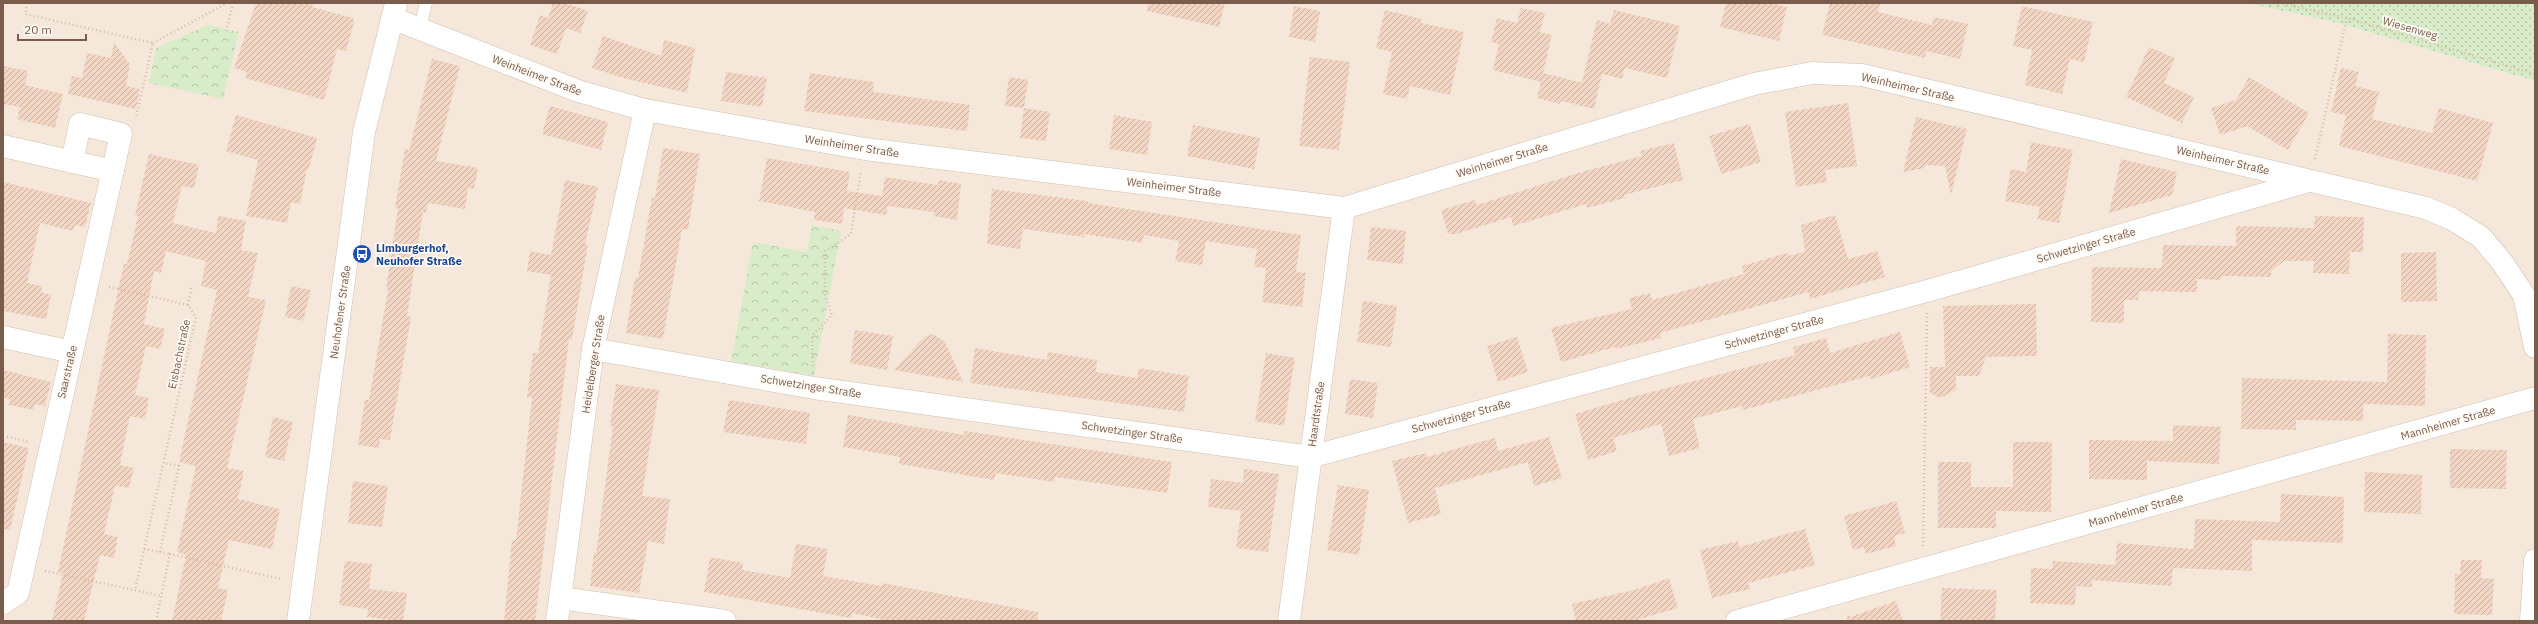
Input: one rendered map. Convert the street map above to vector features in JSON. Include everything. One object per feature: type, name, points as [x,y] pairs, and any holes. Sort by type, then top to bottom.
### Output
[{"type":"street","name":"Weinheimer Straße","points":[[392,7],[420,29],[578,91],[645,110],[865,149],[1344,208],[1754,84],[1812,73],[1862,75],[2426,208],[2452,219],[2481,237],[2502,262],[2524,295],[2535,347]]},
{"type":"street","name":"Neuhofener Straße","points":[[298,621],[364,132],[392,7]]},
{"type":"street","name":"Heidelberger Straße","points":[[557,621],[593,349],[645,110]]},
{"type":"street","points":[[72,162],[80,124],[121,134]]},
{"type":"street","name":"Saarstraße","points":[[3,603],[18,593],[121,134]]},
{"type":"street","points":[[3,146],[112,171]]},
{"type":"street","name":"Schwetzinger Straße","points":[[593,349],[814,388],[1310,457],[1927,291],[2310,181]]},
{"type":"street","name":"Haardtstraße","points":[[1288,621],[1344,208]]},
{"type":"street","points":[[3,337],[72,352]]},
{"type":"street","name":"Mannheimer Straße","points":[[1737,621],[1922,571],[2535,398]]},
{"type":"street","points":[[2531,621],[2535,560]]},
{"type":"street","points":[[560,598],[725,621]]},
{"type":"lane","points":[[420,29],[426,3]]},
{"type":"path","points":[[27,3],[24,14],[153,43],[227,3]]},
{"type":"path","points":[[226,31],[233,3]]},
{"type":"path","name":"Wiesenweg","points":[[2278,3],[2347,18],[2535,74]]},
{"type":"path","points":[[2310,181],[2347,18]]},
{"type":"path","points":[[121,134],[135,125],[153,43]]},
{"type":"path","points":[[814,388],[812,336],[832,315],[825,297],[825,250],[851,234],[865,149]]},
{"type":"path","name":"Eisbachstraße","points":[[87,283],[188,305],[196,317],[135,590]]},
{"type":"path","points":[[188,305],[192,285]]},
{"type":"path","points":[[1922,571],[1927,291]]},
{"type":"path","points":[[3,436],[50,446]]},
{"type":"path","points":[[160,552],[179,466],[164,463]]},
{"type":"path","points":[[144,549],[303,584]]},
{"type":"path","points":[[156,621],[170,554]]},
{"type":"path","points":[[24,567],[162,596]]},
{"type":"shaded area","points":[[3,3],[2247,3],[2342,24],[2535,81],[2535,621],[3,621]]},
{"type":"green space","points":[[2247,3],[2535,3],[2535,81],[2342,24]]},
{"type":"green space","points":[[208,25],[239,32],[223,99],[149,83],[156,48]]},
{"type":"green space","points":[[812,225],[841,231],[814,376],[731,361],[753,242],[807,252]]},
{"type":"building","points":[[256,3],[313,3],[312,7],[353,18],[354,22],[346,51],[337,49],[324,100],[245,78],[247,72],[234,68]]},
{"type":"building","points":[[553,3],[565,3],[588,11],[580,33],[566,28],[557,54],[530,45],[540,15],[548,18]]},
{"type":"building","points":[[1148,3],[1225,3],[1219,27],[1147,11]]},
{"type":"building","points":[[1726,3],[1770,3],[1787,7],[1779,41],[1720,27]]},
{"type":"building","points":[[1830,3],[1880,3],[1878,12],[1932,25],[1934,17],[1968,24],[1960,59],[1926,51],[1925,58],[1822,35]]},
{"type":"building","points":[[1294,6],[1320,11],[1315,42],[1289,37]]},
{"type":"building","points":[[2022,6],[2093,22],[2084,62],[2070,59],[2062,94],[2025,85],[2032,50],[2013,46]]},
{"type":"building","points":[[1521,8],[1545,13],[1540,32],[1552,35],[1543,73],[1579,82],[1582,82],[1597,20],[1610,24],[1614,10],[1680,26],[1667,78],[1625,68],[1622,79],[1602,74],[1594,109],[1561,101],[1560,104],[1537,98],[1541,82],[1493,70],[1499,44],[1491,42],[1497,18],[1517,23]]},
{"type":"building","points":[[1385,10],[1422,19],[1421,23],[1464,32],[1450,95],[1410,86],[1407,99],[1383,94],[1392,52],[1376,48]]},
{"type":"building","points":[[603,36],[661,56],[664,40],[695,48],[687,93],[623,78],[592,68]]},
{"type":"building","points":[[114,42],[130,65],[126,86],[140,89],[136,109],[68,94],[72,76],[82,78],[87,53],[111,58]]},
{"type":"building","points":[[2149,47],[2175,58],[2164,83],[2194,97],[2182,123],[2126,97]]},
{"type":"building","points":[[1310,57],[1350,62],[1339,150],[1299,146]]},
{"type":"building","points":[[432,59],[460,66],[436,161],[478,168],[474,189],[468,188],[465,209],[428,203],[426,213],[423,212],[407,316],[411,317],[390,440],[380,439],[379,448],[358,445],[365,400],[369,400],[388,290],[386,289],[398,208],[395,208],[405,149],[409,150]]},
{"type":"building","points":[[3,66],[28,71],[25,85],[63,94],[55,128],[17,119],[20,107],[3,104]]},
{"type":"building","points":[[2341,68],[2359,72],[2355,86],[2379,92],[2372,119],[2432,133],[2439,108],[2493,123],[2477,181],[2339,146],[2346,115],[2331,112]]},
{"type":"building","points":[[726,72],[767,78],[762,107],[721,101]]},
{"type":"building","points":[[810,73],[874,82],[873,92],[970,105],[967,131],[804,111]]},
{"type":"building","points":[[1009,77],[1028,80],[1024,108],[1005,106]]},
{"type":"building","points":[[2249,77],[2309,113],[2288,150],[2247,126],[2220,135],[2211,108],[2236,100]]},
{"type":"building","points":[[1848,103],[1857,166],[1825,170],[1827,182],[1796,187],[1785,112]]},
{"type":"building","points":[[550,106],[608,122],[601,150],[542,134]]},
{"type":"building","points":[[1024,108],[1050,112],[1046,141],[1020,138]]},
{"type":"building","points":[[236,115],[317,138],[309,169],[307,169],[300,204],[291,202],[287,223],[246,216],[258,160],[226,151]]},
{"type":"building","points":[[1114,115],[1152,122],[1147,155],[1109,149]]},
{"type":"building","points":[[1916,117],[1967,129],[1951,195],[1945,166],[1926,165],[1925,168],[1903,172]]},
{"type":"building","points":[[1750,124],[1761,162],[1721,174],[1709,136]]},
{"type":"building","points":[[1193,125],[1260,138],[1254,169],[1187,156]]},
{"type":"building","points":[[2031,142],[2073,150],[2059,223],[2037,219],[2040,207],[2005,201],[2011,169],[2026,172]]},
{"type":"building","points":[[1674,143],[1683,180],[1624,195],[1625,198],[1587,208],[1586,204],[1513,226],[1511,217],[1456,234],[1448,234],[1441,210],[1475,200],[1477,205],[1578,173],[1642,156],[1640,151]]},
{"type":"building","points":[[663,148],[700,154],[688,230],[682,229],[663,339],[626,333],[635,277],[638,278],[652,197],[655,198]]},
{"type":"building","points":[[149,154],[199,165],[194,188],[182,186],[173,223],[216,233],[218,216],[246,221],[241,250],[258,253],[248,297],[266,300],[227,468],[244,471],[238,499],[280,509],[272,549],[229,540],[218,588],[228,590],[221,621],[172,621],[186,555],[177,552],[196,466],[179,462],[217,290],[201,286],[206,261],[166,251],[161,273],[154,271],[144,324],[165,329],[160,349],[146,346],[135,395],[149,398],[145,419],[130,416],[120,465],[134,468],[129,488],[115,486],[104,534],[118,537],[114,558],[100,555],[84,621],[52,621],[63,573],[58,572],[119,286],[124,264],[127,264],[138,216],[135,215]]},
{"type":"building","points":[[767,158],[850,172],[847,191],[882,196],[885,177],[938,185],[939,180],[961,184],[957,220],[933,216],[934,212],[888,206],[886,215],[844,208],[842,224],[814,220],[815,212],[759,201]]},
{"type":"building","points":[[2121,159],[2177,172],[2172,195],[2109,213]]},
{"type":"building","points":[[565,180],[598,187],[585,244],[588,244],[572,340],[569,339],[535,621],[504,621],[512,540],[516,540],[532,397],[527,397],[533,353],[538,353],[551,275],[527,271],[530,251],[551,255]]},
{"type":"building","points":[[3,182],[91,203],[85,227],[75,225],[73,231],[40,223],[27,283],[42,286],[41,292],[51,295],[46,319],[3,311]]},
{"type":"building","points":[[992,189],[1088,201],[1088,203],[1301,235],[1296,272],[1306,273],[1302,307],[1262,302],[1266,268],[1254,267],[1257,249],[1206,241],[1202,265],[1175,261],[1179,241],[1144,235],[1142,243],[1084,234],[1084,237],[1023,229],[1020,249],[987,244]]},
{"type":"building","points":[[1835,215],[1848,259],[1877,251],[1885,277],[1810,299],[1809,292],[1660,333],[1661,338],[1616,349],[1615,347],[1561,362],[1551,328],[1632,309],[1629,298],[1650,293],[1652,300],[1744,274],[1742,266],[1787,253],[1788,256],[1805,252],[1801,225]]},
{"type":"building","points":[[2315,216],[2364,217],[2363,252],[2350,252],[2349,274],[2313,273],[2314,261],[2284,261],[2271,271],[2271,277],[2221,276],[2221,280],[2197,279],[2197,292],[2139,291],[2138,300],[2124,300],[2124,323],[2091,322],[2092,267],[2162,268],[2163,245],[2236,246],[2236,226],[2314,228]]},
{"type":"building","points":[[1371,227],[1406,231],[1403,264],[1367,260]]},
{"type":"building","points":[[2436,252],[2437,301],[2401,302],[2401,253]]},
{"type":"building","points":[[291,286],[311,290],[303,321],[285,317]]},
{"type":"building","points":[[1363,301],[1397,306],[1391,347],[1357,342]]},
{"type":"building","points":[[2036,304],[2037,356],[1986,357],[1979,376],[1956,376],[1956,390],[1940,398],[1930,393],[1930,367],[1945,367],[1943,306]]},
{"type":"building","points":[[855,330],[893,336],[887,370],[850,363]]},
{"type":"building","points":[[1900,332],[1910,367],[1871,379],[1869,376],[1743,410],[1742,406],[1693,419],[1700,448],[1669,456],[1661,424],[1613,438],[1617,451],[1588,460],[1575,414],[1636,396],[1795,355],[1793,347],[1826,338],[1830,353]]},
{"type":"building","points":[[933,334],[945,342],[963,382],[894,370],[924,337]]},
{"type":"building","points":[[2388,334],[2426,335],[2425,406],[2363,404],[2363,421],[2296,420],[2296,430],[2241,429],[2242,378],[2387,382]]},
{"type":"building","points":[[1517,337],[1528,372],[1498,382],[1487,346]]},
{"type":"building","points":[[975,348],[1047,360],[1048,352],[1097,360],[1096,372],[1137,378],[1139,368],[1189,376],[1184,412],[970,383]]},
{"type":"building","points":[[1266,353],[1295,358],[1284,426],[1255,421]]},
{"type":"building","points":[[3,370],[51,382],[45,406],[35,404],[33,410],[9,405],[10,399],[3,397]]},
{"type":"building","points":[[1350,379],[1378,383],[1373,418],[1345,414]]},
{"type":"building","points":[[616,384],[659,390],[642,496],[670,499],[664,544],[648,541],[639,593],[590,586],[594,552],[596,553],[613,426],[610,426]]},
{"type":"building","points":[[729,400],[810,413],[806,444],[723,432]]},
{"type":"building","points":[[848,415],[964,435],[965,431],[1172,462],[1167,493],[1055,477],[1054,482],[996,473],[994,480],[899,464],[900,457],[843,447]]},
{"type":"building","points":[[273,417],[293,422],[284,461],[265,457]]},
{"type":"building","points":[[2173,425],[2221,427],[2219,464],[2147,461],[2147,480],[2089,479],[2089,440],[2173,441]]},
{"type":"building","points":[[1549,437],[1562,478],[1534,486],[1528,462],[1435,488],[1441,514],[1408,523],[1392,461],[1426,453],[1427,457],[1495,438],[1498,451]]},
{"type":"building","points":[[3,442],[29,448],[10,530],[3,529]]},
{"type":"building","points":[[2013,442],[2052,442],[2051,512],[1996,511],[1996,528],[1938,528],[1938,462],[1971,462],[1971,487],[2013,487]]},
{"type":"building","points":[[2450,449],[2507,450],[2506,489],[2450,488]]},
{"type":"building","points":[[1244,469],[1279,474],[1268,552],[1236,548],[1241,511],[1208,507],[1211,479],[1243,483]]},
{"type":"building","points":[[2365,472],[2422,475],[2421,514],[2364,512]]},
{"type":"building","points":[[353,481],[388,486],[382,527],[348,523]]},
{"type":"building","points":[[1338,485],[1369,490],[1359,555],[1327,550]]},
{"type":"building","points":[[2281,494],[2344,497],[2343,543],[2252,540],[2252,571],[2173,568],[2171,586],[2092,580],[2092,587],[2076,586],[2075,605],[2030,603],[2031,568],[2052,569],[2053,561],[2115,565],[2117,543],[2194,549],[2195,519],[2280,522]]},
{"type":"building","points":[[1896,501],[1905,533],[1894,536],[1896,546],[1866,554],[1864,547],[1853,550],[1844,516]]},
{"type":"building","points":[[1805,529],[1815,565],[1748,583],[1750,589],[1712,598],[1700,550],[1738,541],[1739,547]]},
{"type":"building","points":[[796,544],[828,549],[823,576],[882,586],[882,583],[1038,612],[1037,621],[888,621],[852,613],[851,618],[704,592],[710,557],[743,563],[742,570],[790,578]]},
{"type":"building","points":[[2461,560],[2482,560],[2481,578],[2494,579],[2492,615],[2454,614],[2455,574],[2460,574]]},
{"type":"building","points":[[345,561],[372,564],[369,589],[407,593],[403,621],[367,617],[368,609],[339,605]]},
{"type":"building","points":[[1669,578],[1678,608],[1633,621],[1576,621],[1572,604],[1634,590]]},
{"type":"building","points":[[1942,588],[1997,590],[1995,621],[1940,621]]},
{"type":"building","points":[[1896,601],[1903,621],[1848,621],[1847,618]]},
{"type":"place","name":"Limburgerhof, Neuhofer Straße","points":[[362,254]]}]
